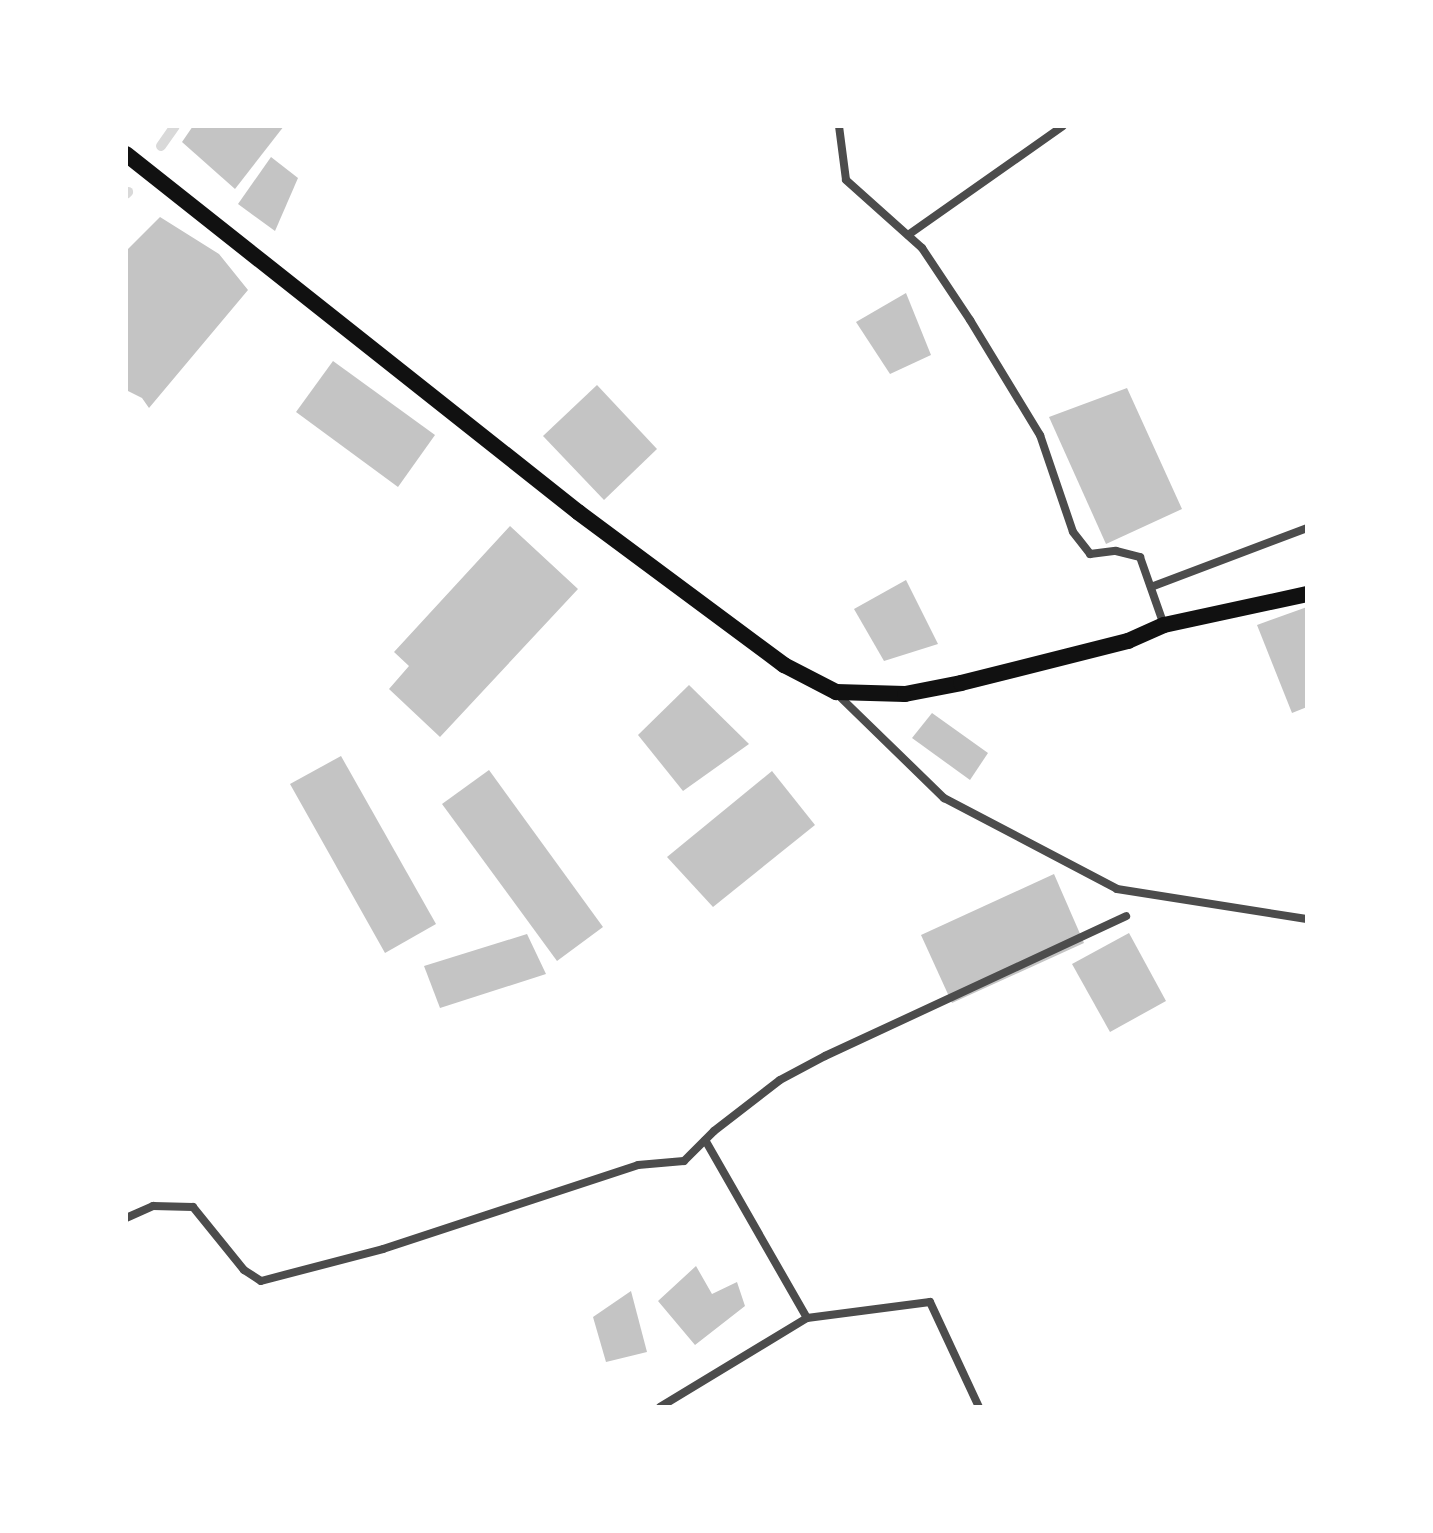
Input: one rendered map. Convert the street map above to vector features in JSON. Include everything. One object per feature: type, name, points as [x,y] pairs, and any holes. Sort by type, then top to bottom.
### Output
[{"type":"main road","points":[[126,154],[578,512],[784,665],[836,692],[905,694],[961,683],[1128,641],[1164,625],[1307,594]]},
{"type":"street","points":[[839,126],[846,180],[922,248],[962,308],[1040,435],[1073,532],[1090,554],[1116,551],[1140,557],[1164,625]]},
{"type":"street","points":[[908,235],[1063,126]]},
{"type":"street","points":[[1151,587],[1307,528]]},
{"type":"street","points":[[836,692],[944,798],[1117,889],[1307,919]]},
{"type":"street","points":[[126,1218],[153,1206],[193,1207],[244,1270],[261,1281],[283,1278],[383,1249],[638,1165],[684,1161],[705,1140],[780,1080],[825,1056],[1126,916]]},
{"type":"street","points":[[705,1140],[807,1318]]},
{"type":"street","points":[[660,1407],[807,1318],[930,1302],[979,1407]]},
{"type":"building","points":[[193,126],[284,126],[235,189],[182,142]]},
{"type":"building","points":[[271,157],[298,178],[275,231],[238,204]]},
{"type":"building","points":[[160,217],[219,254],[248,290],[149,408],[142,398],[126,390],[126,251]]},
{"type":"building","points":[[906,293],[931,355],[890,374],[856,322]]},
{"type":"building","points":[[333,361],[435,435],[398,487],[296,412]]},
{"type":"building","points":[[597,385],[657,449],[604,500],[543,436]]},
{"type":"building","points":[[1127,388],[1182,509],[1106,544],[1049,417]]},
{"type":"building","points":[[510,526],[578,589],[440,737],[389,689],[409,666],[394,652]]},
{"type":"building","points":[[906,580],[938,644],[884,661],[854,609]]},
{"type":"building","points":[[1307,607],[1307,707],[1292,713],[1257,625]]},
{"type":"building","points":[[689,685],[749,744],[683,791],[638,735]]},
{"type":"building","points":[[932,713],[988,753],[970,780],[912,738]]},
{"type":"building","points":[[341,756],[436,924],[385,953],[290,784]]},
{"type":"building","points":[[489,770],[603,927],[557,961],[442,804]]},
{"type":"building","points":[[772,771],[815,825],[713,907],[667,857]]},
{"type":"building","points":[[1054,874],[1084,943],[952,1003],[921,935]]},
{"type":"building","points":[[1129,933],[1166,1001],[1110,1032],[1072,964]]},
{"type":"building","points":[[527,934],[546,974],[440,1008],[424,966]]},
{"type":"building","points":[[696,1266],[712,1294],[737,1282],[745,1306],[695,1345],[658,1301]]},
{"type":"building","points":[[631,1291],[647,1352],[606,1362],[593,1317]]},
{"type":"waterway","points":[[161,146],[175,126]]}]
